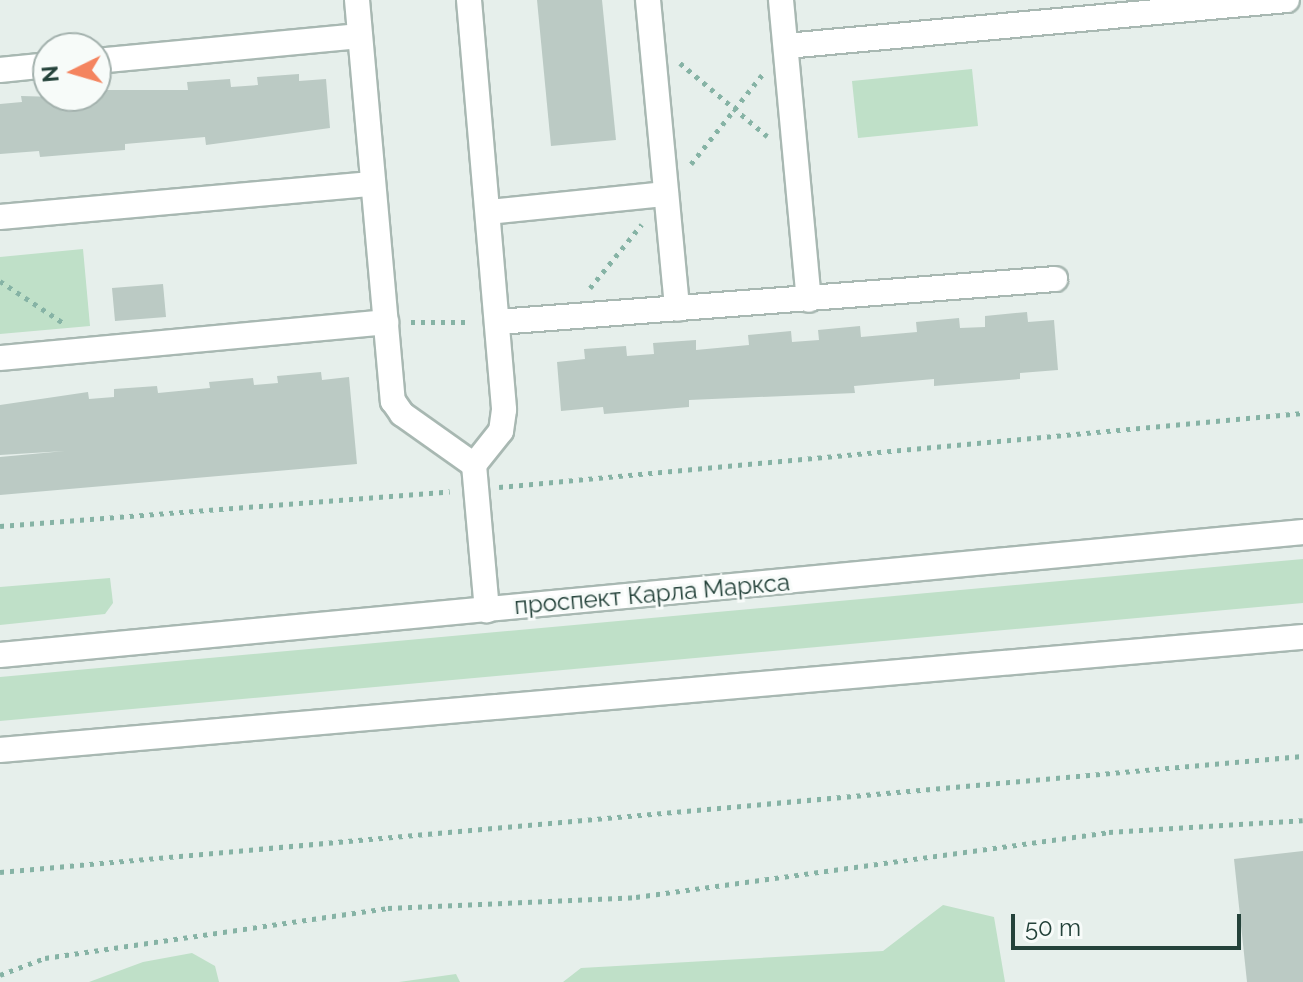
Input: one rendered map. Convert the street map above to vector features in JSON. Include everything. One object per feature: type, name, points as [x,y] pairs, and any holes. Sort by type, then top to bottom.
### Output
[{"type":"street","points":[[357,0],[393,401],[402,414],[476,477]]},
{"type":"street","points":[[469,0],[504,410],[501,431],[476,477],[487,610]]},
{"type":"street","points":[[648,0],[677,309]]},
{"type":"street","points":[[781,0],[809,300]]},
{"type":"street","points":[[786,46],[1287,0]]},
{"type":"street","points":[[112,59],[360,36]]},
{"type":"street","points":[[0,70],[32,67]]},
{"type":"street","points":[[0,217],[372,184]]},
{"type":"street","points":[[488,212],[666,194]]},
{"type":"street","points":[[498,322],[1055,279]]},
{"type":"street","points":[[0,358],[386,322]]},
{"type":"street","name":"проспект Карла Маркса","points":[[0,655],[1303,532]]},
{"type":"street","points":[[0,750],[1303,637]]},
{"type":"path","points":[[651,39],[796,161]]},
{"type":"path","points":[[0,281],[103,348]]},
{"type":"path","points":[[386,322],[498,322]]},
{"type":"path","points":[[0,526],[476,477],[1303,413]]},
{"type":"path","points":[[0,872],[1303,756]]},
{"type":"path","points":[[0,975],[45,958],[388,908],[636,897],[1109,832],[1303,820]]},
{"type":"green space","points":[[972,69],[978,126],[858,138],[852,81]]},
{"type":"green space","points":[[83,249],[90,326],[0,334],[0,257]]},
{"type":"green space","points":[[1303,559],[1303,603],[0,721],[0,677]]},
{"type":"green space","points":[[110,578],[113,603],[105,614],[0,625],[0,587]]},
{"type":"green space","points":[[943,905],[994,917],[1005,982],[563,982],[581,968],[883,951]]},
{"type":"green space","points":[[192,953],[215,966],[219,982],[89,982],[143,962]]},
{"type":"green space","points":[[456,974],[460,982],[399,982]]},
{"type":"building","points":[[537,0],[602,0],[616,140],[551,146]]},
{"type":"building","points":[[299,74],[299,81],[326,79],[330,128],[206,145],[205,137],[125,144],[125,150],[40,157],[39,151],[0,154],[0,104],[22,102],[21,96],[32,96],[32,112],[112,112],[112,90],[188,90],[187,82],[230,79],[231,87],[258,85],[257,77]]},
{"type":"building","points":[[163,284],[166,317],[115,321],[112,288]]},
{"type":"building","points":[[1027,312],[1028,322],[1054,320],[1058,370],[1020,373],[1020,379],[934,386],[934,379],[854,386],[855,393],[689,400],[689,407],[604,414],[603,407],[561,411],[557,362],[585,359],[584,349],[626,346],[627,356],[654,354],[653,343],[696,340],[696,350],[749,345],[748,335],[791,331],[792,342],[819,340],[818,330],[860,326],[861,337],[917,332],[916,322],[959,318],[960,328],[985,327],[985,316]]},
{"type":"building","points":[[321,372],[322,380],[349,377],[357,464],[0,495],[0,457],[65,451],[0,455],[0,405],[88,392],[89,399],[114,397],[114,389],[157,386],[158,393],[210,388],[209,382],[253,378],[254,385],[278,383],[277,376]]},
{"type":"building","points":[[1303,851],[1303,982],[1247,982],[1234,859]]}]
